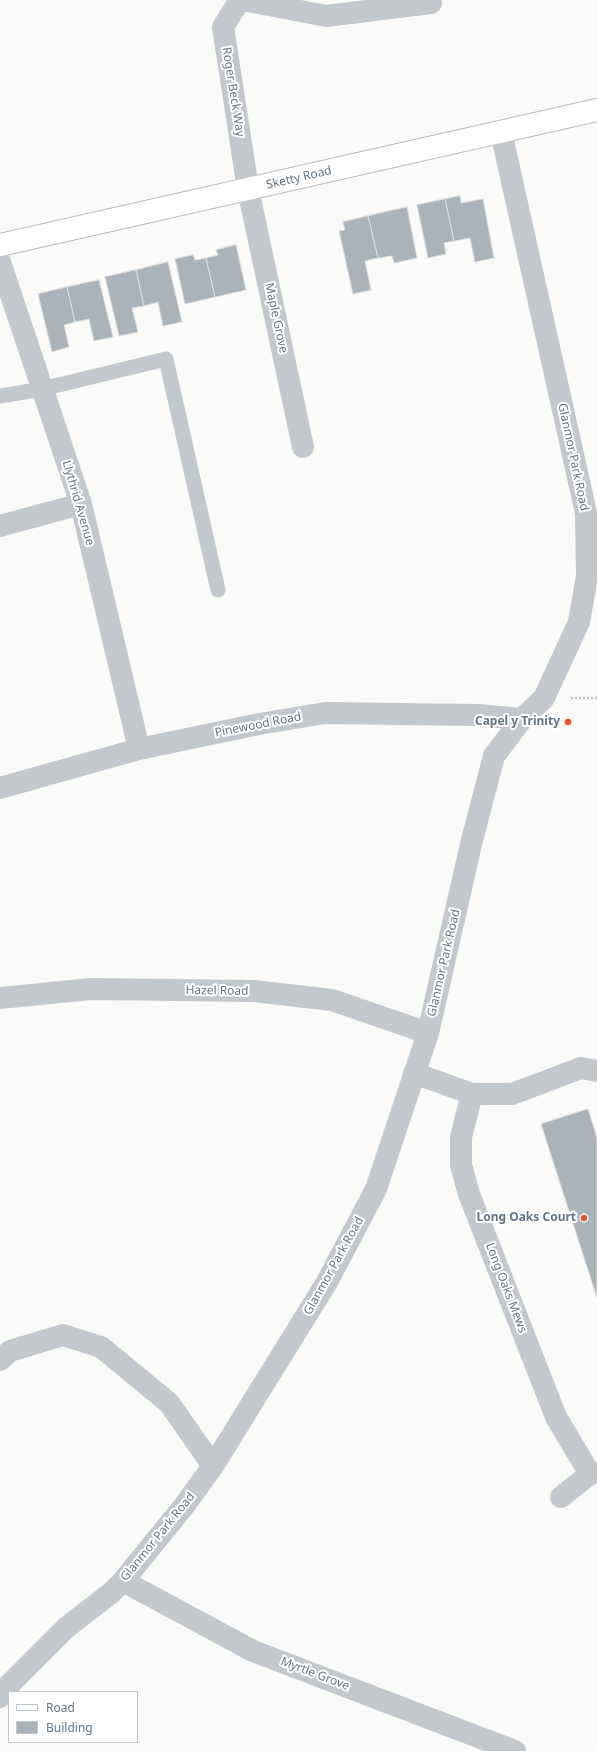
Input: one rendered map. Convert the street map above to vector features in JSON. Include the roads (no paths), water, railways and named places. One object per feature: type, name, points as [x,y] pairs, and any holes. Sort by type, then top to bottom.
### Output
[{"type":"main road","name":"Sketty Road","points":[[0,245],[597,110]]},
{"type":"street","name":"Roger Beck Way","points":[[248,189],[223,27],[241,0],[326,16],[431,3]]},
{"type":"street","name":"Glanmor Park Road","points":[[0,1697],[2,1692],[67,1627],[111,1593],[123,1581],[184,1506],[213,1466],[327,1282],[376,1189],[428,1033],[472,840],[494,756],[522,719],[544,698],[579,622],[587,576],[586,513],[501,132]]},
{"type":"street","name":"Maple Grove","points":[[248,189],[303,447]]},
{"type":"street","name":"Llythrid Avenue","points":[[0,262],[81,504],[140,749]]},
{"type":"street","points":[[0,526],[81,504]]},
{"type":"street","name":"Pinewood Road","points":[[0,788],[140,749],[259,724],[325,713],[477,715],[522,719]]},
{"type":"street","name":"Hazel Road","points":[[0,998],[91,989],[254,991],[332,1000],[428,1033]]},
{"type":"street","points":[[414,1073],[472,1094],[512,1094],[581,1068],[597,1071]]},
{"type":"street","name":"Long Oaks Mews","points":[[472,1094],[461,1136],[461,1165],[469,1194],[556,1417],[593,1474],[561,1497]]},
{"type":"street","points":[[0,1360],[10,1351],[63,1335],[101,1347],[169,1403],[213,1466]]},
{"type":"street","name":"Myrtle Grove","points":[[123,1581],[253,1651],[515,1751]]},
{"type":"lane","points":[[0,396],[42,389],[166,359],[218,590]]},
{"type":"place","name":"Capel y Trinity","points":[[568,722]]},
{"type":"place","name":"Long Oaks Court","points":[[584,1218]]}]
